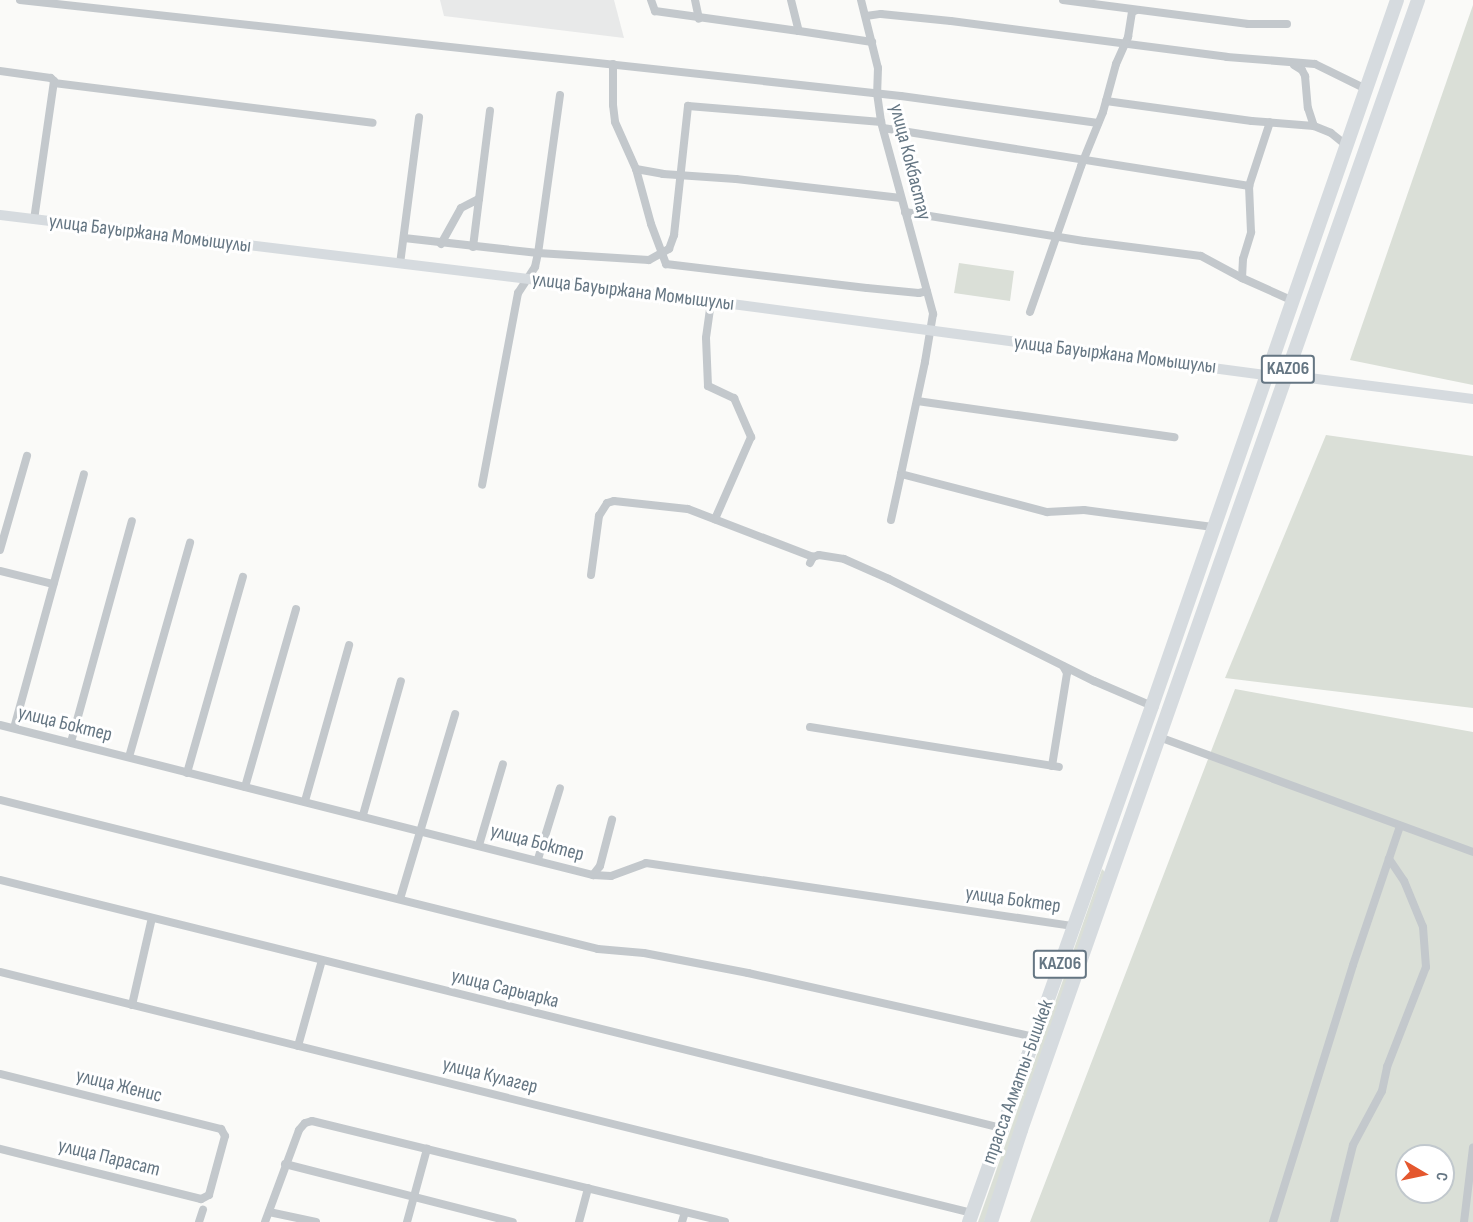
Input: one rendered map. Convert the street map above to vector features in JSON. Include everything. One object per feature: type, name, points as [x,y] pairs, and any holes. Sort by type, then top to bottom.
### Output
[{"type":"highway","name":"KАZ06","points":[[1152,706],[1396,0]]},
{"type":"highway","name":"KАZ06","points":[[1159,737],[1418,0]]},
{"type":"highway","name":"трасса Алматы-Бишкек","points":[[970,1217],[1152,706]]},
{"type":"highway","name":"трасса Алматы-Бишкек","points":[[991,1222],[1159,737]]},
{"type":"highway","points":[[1099,854],[1116,860]]},
{"type":"street","points":[[20,0],[877,93],[1098,123]]},
{"type":"street","points":[[651,0],[656,12],[872,42]]},
{"type":"street","points":[[695,0],[699,19]]},
{"type":"street","points":[[699,19],[700,0]]},
{"type":"street","points":[[791,0],[799,31]]},
{"type":"street","name":"улица Кокбастау","points":[[861,0],[878,68],[877,93],[882,125],[933,314],[891,520]]},
{"type":"street","points":[[1063,0],[1248,24],[1287,24]]},
{"type":"street","points":[[1030,312],[1083,159],[1106,101],[1116,64],[1126,43],[1132,12],[1137,10]]},
{"type":"street","points":[[866,16],[880,14],[951,21],[1290,63],[1315,64],[1365,89]]},
{"type":"street","points":[[1290,63],[1302,70],[1305,76],[1308,108],[1314,126]]},
{"type":"street","points":[[613,64],[615,122],[636,169],[666,264],[701,270],[919,293],[927,291]]},
{"type":"street","points":[[0,71],[51,78],[54,83],[34,219]]},
{"type":"street","points":[[54,83],[373,123]]},
{"type":"street","points":[[482,485],[514,312],[519,293],[535,267],[538,253],[560,94]]},
{"type":"street","points":[[1106,101],[1314,126],[1331,133],[1346,145]]},
{"type":"street","points":[[404,238],[473,248],[649,261],[662,256],[669,249],[674,235],[688,106],[882,125],[1249,186]]},
{"type":"street","points":[[473,248],[490,111]]},
{"type":"street","points":[[400,264],[419,117]]},
{"type":"street","points":[[1242,278],[1243,259],[1251,232],[1249,186],[1270,122]]},
{"type":"street","points":[[636,169],[901,198]]},
{"type":"street","points":[[441,244],[461,208],[478,199]]},
{"type":"street","points":[[905,212],[1057,235],[1084,242],[1201,256],[1242,278],[1292,300]]},
{"type":"street","name":"улица Бауыржана Момышулы","points":[[0,215],[711,302],[1265,375]]},
{"type":"street","points":[[535,267],[544,281]]},
{"type":"street","points":[[711,302],[706,338],[708,386],[734,398],[751,437],[715,519]]},
{"type":"street","points":[[1286,375],[1473,399]]},
{"type":"street","points":[[917,401],[1174,437]]},
{"type":"street","points":[[0,550],[27,456]]},
{"type":"street","points":[[14,728],[84,474]]},
{"type":"street","points":[[901,474],[1047,512],[1084,510],[1213,527]]},
{"type":"street","points":[[591,574],[599,516],[607,503],[614,501],[688,509],[812,560],[834,557],[862,567],[1063,666],[1152,706]]},
{"type":"street","points":[[71,742],[132,522]]},
{"type":"street","points":[[129,757],[190,543]]},
{"type":"street","points":[[0,571],[53,584]]},
{"type":"street","points":[[187,773],[243,577]]},
{"type":"street","points":[[245,787],[296,609]]},
{"type":"street","points":[[304,801],[349,645]]},
{"type":"street","points":[[810,727],[1056,766],[1066,673],[1063,666]]},
{"type":"street","points":[[363,815],[401,681]]},
{"type":"street","points":[[400,899],[455,714]]},
{"type":"street","name":"улица Боктер","points":[[0,725],[538,859],[593,875],[611,876],[646,863],[1073,926]]},
{"type":"street","points":[[1159,737],[1473,852]]},
{"type":"street","points":[[479,845],[503,764]]},
{"type":"street","points":[[538,859],[560,788]]},
{"type":"street","points":[[0,800],[598,949],[644,953],[747,973],[1035,1037]]},
{"type":"street","points":[[593,875],[600,866],[612,820]]},
{"type":"street","points":[[1272,1222],[1400,826]]},
{"type":"street","points":[[1334,1222],[1353,1145],[1382,1091],[1387,1067],[1426,967],[1423,927],[1404,880],[1389,859]]},
{"type":"street","name":"улица Сарыарка","points":[[0,880],[1001,1128]]},
{"type":"street","points":[[132,1005],[152,918]]},
{"type":"street","points":[[298,1046],[322,960]]},
{"type":"street","name":"улица Кулагер","points":[[0,972],[970,1217]]},
{"type":"street","name":"улица Женис","points":[[0,1074],[221,1129],[225,1137],[209,1195]]},
{"type":"street","points":[[265,1222],[299,1130],[305,1123],[312,1120],[725,1222]]},
{"type":"street","points":[[1464,1222],[1473,1148]]},
{"type":"street","name":"улица Парасат","points":[[0,1149],[201,1199],[209,1195]]},
{"type":"street","points":[[407,1222],[427,1149]]},
{"type":"street","points":[[285,1164],[513,1222]]},
{"type":"street","points":[[579,1222],[588,1188]]},
{"type":"street","points":[[199,1222],[203,1210]]},
{"type":"street","points":[[269,1212],[316,1222]]},
{"type":"street","points":[[682,1222],[685,1212]]},
{"type":"shaded area","points":[[440,0],[614,0],[624,38],[444,16]]},
{"type":"shaded area","points":[[1473,5],[1473,385],[1350,360]]},
{"type":"shaded area","points":[[959,263],[1014,271],[1010,301],[954,293]]},
{"type":"shaded area","points":[[1326,435],[1473,456],[1473,708],[1225,678]]},
{"type":"shaded area","points":[[1235,689],[1473,732],[1473,1222],[1030,1222]]},
{"type":"shaded area","points":[[1102,869],[1107,874],[984,1222],[978,1222]]}]
